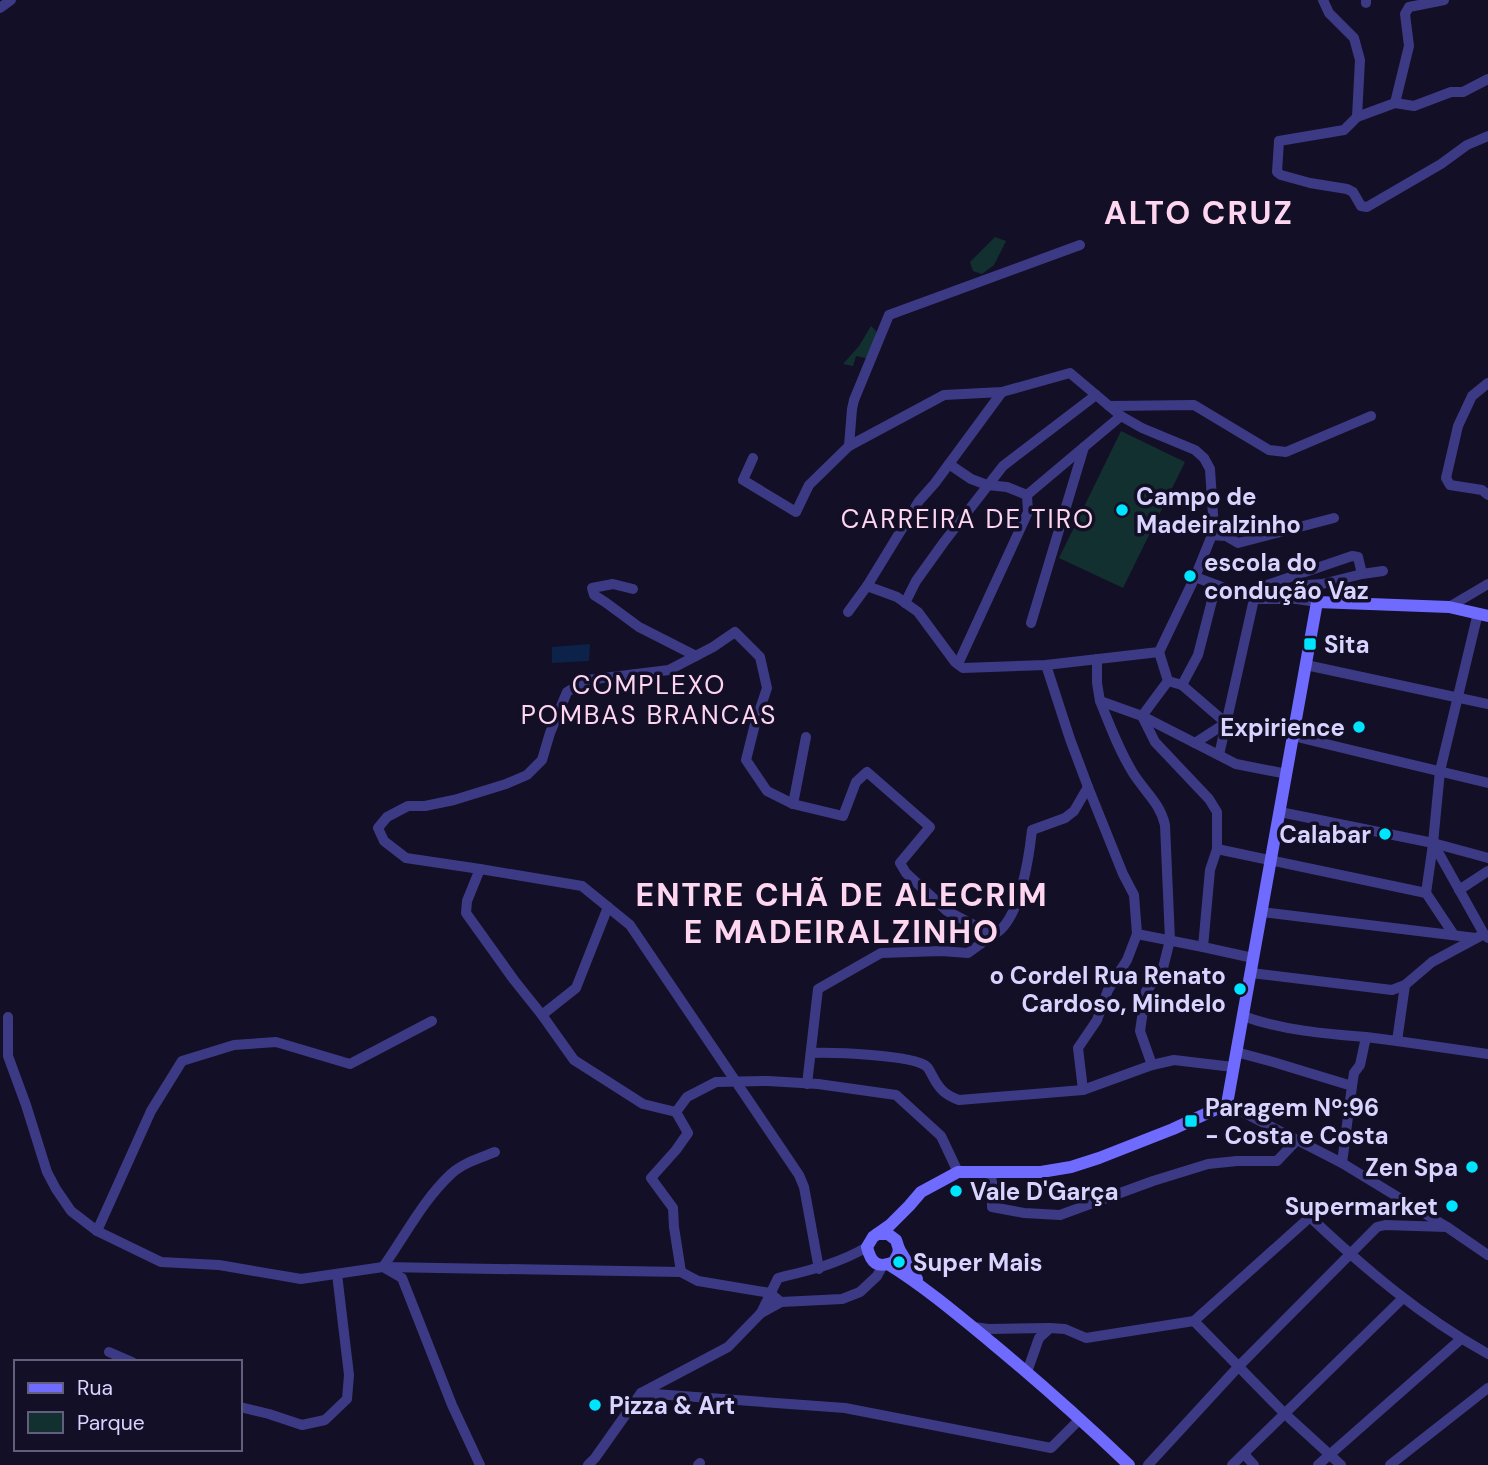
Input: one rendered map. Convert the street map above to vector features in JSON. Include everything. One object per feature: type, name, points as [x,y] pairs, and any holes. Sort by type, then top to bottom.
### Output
[{"type":"street","points":[[0,8],[11,0]]},
{"type":"street","points":[[1323,0],[1329,13],[1354,38],[1360,60],[1357,117]]},
{"type":"street","points":[[1395,103],[1409,46],[1405,14],[1409,7],[1444,0]]},
{"type":"street","points":[[1488,79],[1463,92],[1451,92],[1414,106],[1395,103],[1357,117],[1344,130],[1279,141],[1277,172],[1310,183],[1347,189],[1353,192],[1361,206],[1367,207],[1441,164],[1467,145],[1488,136]]},
{"type":"street","points":[[849,446],[854,400],[889,315],[1080,245]]},
{"type":"street","points":[[753,458],[743,481],[796,512],[809,485],[849,446],[944,395],[1002,392],[1070,373],[1121,416],[1142,428],[1195,450],[1210,468],[1214,530],[1159,652],[1168,681]]},
{"type":"street","points":[[1488,383],[1472,396],[1458,426],[1446,478],[1450,485],[1482,490],[1488,495]]},
{"type":"street","points":[[848,612],[919,501],[1002,392]]},
{"type":"street","points":[[905,603],[916,581],[1003,466],[1096,395]]},
{"type":"street","points":[[1109,406],[1194,405],[1269,450],[1286,452],[1371,416]]},
{"type":"street","points":[[1027,495],[1121,416]]},
{"type":"street","points":[[1031,624],[1084,447]]},
{"type":"street","points":[[949,464],[971,479],[987,485],[1007,487],[1027,495]]},
{"type":"street","points":[[958,664],[1028,512],[1027,495]]},
{"type":"street","points":[[1211,535],[1226,536],[1238,543],[1334,518]]},
{"type":"street","points":[[1219,755],[1251,598],[1264,586],[1352,555],[1358,556],[1362,574]]},
{"type":"street","points":[[1297,598],[1307,585],[1383,570]]},
{"type":"street","points":[[1195,577],[1251,598],[1449,607],[1483,614],[1457,696],[1440,771],[1426,893],[1454,935]]},
{"type":"street","points":[[633,589],[613,584],[592,588],[594,595],[639,627],[696,656]]},
{"type":"street","points":[[1449,607],[1488,584]]},
{"type":"street","points":[[1182,685],[1198,655],[1216,585]]},
{"type":"street","points":[[867,586],[897,597],[918,612],[963,668],[1046,665],[1159,652]]},
{"type":"street","points":[[1227,1104],[1317,602]]},
{"type":"street","points":[[819,1269],[804,1187],[799,1175],[630,925],[582,886],[406,858],[384,841],[378,828],[387,817],[408,806],[425,806],[454,800],[527,775],[542,760],[567,692],[587,680],[669,670],[735,632],[760,657],[767,688],[746,760],[767,791],[793,804],[843,816],[856,782],[867,772],[930,827],[900,863],[906,873],[947,911],[993,934]]},
{"type":"street","points":[[1097,659],[1100,701],[1113,736],[1134,774],[1162,811],[1165,825],[1170,940],[1162,972],[1146,991],[1140,1031],[1152,1065]]},
{"type":"street","points":[[1046,665],[1088,787],[1134,895],[1137,934],[1127,960],[1108,990],[1097,1020],[1079,1048],[1083,1090]]},
{"type":"street","points":[[1306,665],[1488,704]]},
{"type":"street","points":[[1168,681],[1182,685],[1226,723]]},
{"type":"street","points":[[1142,716],[1168,681]]},
{"type":"street","points":[[1100,701],[1142,716],[1236,764],[1287,774]]},
{"type":"street","points":[[1142,716],[1154,742],[1209,799],[1217,812],[1216,849],[1210,870],[1203,947]]},
{"type":"street","points":[[1195,743],[1226,723]]},
{"type":"street","points":[[1293,736],[1488,783]]},
{"type":"street","points":[[793,804],[806,737]]},
{"type":"street","points":[[807,1084],[818,989],[881,953],[968,953],[1000,931],[1018,902],[1030,854],[1032,830],[1065,818],[1074,811],[1088,787]]},
{"type":"street","points":[[1280,812],[1433,843],[1488,858]]},
{"type":"street","points":[[1433,843],[1483,937]]},
{"type":"street","points":[[1216,849],[1426,893]]},
{"type":"street","points":[[480,869],[467,901],[466,914],[574,1059],[643,1104],[676,1112],[688,1133],[651,1178],[673,1208],[681,1272]]},
{"type":"street","points":[[1459,890],[1488,871]]},
{"type":"street","points":[[542,1015],[576,988],[608,907]]},
{"type":"street","points":[[1261,912],[1483,937]]},
{"type":"street","points":[[1137,934],[1253,958]]},
{"type":"street","points":[[1251,973],[1392,990],[1405,985],[1432,962],[1483,937]]},
{"type":"street","points":[[1397,1041],[1405,985]]},
{"type":"street","points":[[1243,1016],[1301,1029],[1488,1054]]},
{"type":"street","points":[[8,1017],[8,1056],[47,1172],[56,1189],[71,1211],[97,1231],[160,1262],[219,1265],[301,1279],[383,1267],[681,1272],[698,1281],[770,1293],[781,1302]]},
{"type":"street","points":[[97,1231],[152,1111],[182,1060],[234,1045],[276,1042],[350,1064],[432,1021]]},
{"type":"street","points":[[1342,1163],[1354,1073],[1360,1065],[1366,1037]]},
{"type":"street","points":[[811,1053],[833,1052],[914,1060],[928,1067],[938,1087],[947,1096],[960,1100],[1083,1090],[1152,1065],[1174,1060],[1233,1067]]},
{"type":"street","points":[[1236,1052],[1352,1086]]},
{"type":"street","points":[[676,1112],[687,1097],[716,1082],[807,1084],[896,1095],[941,1136],[958,1172]]},
{"type":"street","points":[[1227,1104],[1342,1163],[1488,1255]]},
{"type":"street","points":[[1129,1465],[1027,1372],[923,1286],[886,1265],[873,1261],[867,1247],[869,1241],[921,1192],[958,1172],[1041,1172],[1071,1167],[1173,1129],[1227,1104]]},
{"type":"street","points":[[990,1172],[992,1207],[1024,1213],[1060,1215],[1208,1164],[1277,1161],[1297,1140]]},
{"type":"street","points":[[383,1267],[427,1202],[453,1173],[474,1160],[495,1152]]},
{"type":"street","points":[[588,1465],[641,1393],[728,1347],[761,1313],[781,1302],[842,1299],[860,1292],[886,1265],[896,1259],[909,1206]]},
{"type":"street","points":[[972,1326],[988,1329],[1065,1329],[1086,1338],[1194,1321],[1310,1217],[1402,1299],[1488,1354]]},
{"type":"street","points":[[1148,1465],[1239,1366],[1377,1227],[1447,1227]]},
{"type":"street","points":[[877,1234],[893,1236],[909,1268],[923,1286]]},
{"type":"street","points":[[761,1313],[778,1278],[819,1269],[867,1247]]},
{"type":"street","points":[[383,1267],[402,1278],[452,1405],[480,1465]]},
{"type":"street","points":[[242,1407],[302,1425],[325,1420],[347,1399],[349,1375],[337,1274]]},
{"type":"street","points":[[1232,1465],[1402,1299]]},
{"type":"street","points":[[1194,1321],[1284,1413],[1341,1465]]},
{"type":"street","points":[[1027,1372],[1039,1338],[1050,1328]]},
{"type":"street","points":[[1318,1465],[1461,1339]]},
{"type":"street","points":[[109,1352],[127,1360]]},
{"type":"street","points":[[1390,1465],[1488,1388]]},
{"type":"street","points":[[641,1393],[845,1408],[1051,1448],[1080,1419]]},
{"type":"street","points":[[1244,1454],[1254,1465]]},
{"type":"green space","points":[[995,237],[1006,241],[994,265],[982,274],[973,271],[970,262]]},
{"type":"green space","points":[[871,326],[876,331],[876,345],[872,356],[856,356],[853,366],[843,364],[859,346]]},
{"type":"green space","name":"Campo de Madeiralzinho","points":[[1121,431],[1185,462],[1123,588],[1059,558]]},
{"type":"water","points":[[590,644],[589,661],[552,663],[552,647]]},
{"type":"place","name":"Campo de Madeiralzinho","points":[[1122,510]]},
{"type":"place","name":"escola do condução Vaz","points":[[1190,576]]},
{"type":"place","name":"Sita","points":[[1310,644]]},
{"type":"place","name":"Expirience","points":[[1359,727]]},
{"type":"place","name":"Calabar","points":[[1385,834]]},
{"type":"place","name":"o Cordel Rua Renato Cardoso, Mindelo","points":[[1240,989]]},
{"type":"place","name":"Paragem Nº:96 - Costa e Costa","points":[[1191,1121]]},
{"type":"place","name":"Zen Spa","points":[[1472,1167]]},
{"type":"place","name":"Vale D'Garça","points":[[956,1191]]},
{"type":"place","name":"Supermarket","points":[[1452,1206]]},
{"type":"place","name":"Super Mais","points":[[899,1262]]},
{"type":"place","name":"Pizza & Art","points":[[595,1405]]},
{"type":"district","name":"ALTO CRUZ","points":[[1199,213]]},
{"type":"district","name":"CARREIRA DE TIRO","points":[[968,519]]},
{"type":"district","name":"COMPLEXO POMBAS BRANCAS","points":[[649,700]]},
{"type":"district","name":"ENTRE CHÃ DE ALECRIM E MADEIRALZINHO","points":[[842,914]]}]
